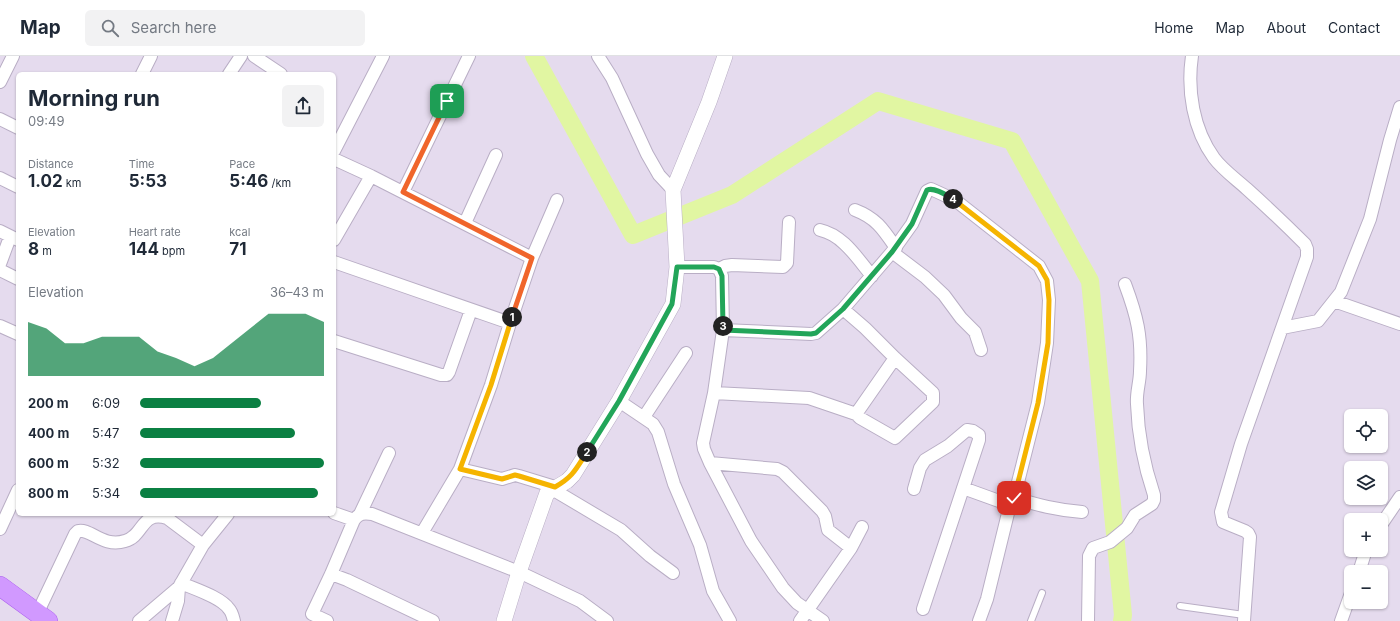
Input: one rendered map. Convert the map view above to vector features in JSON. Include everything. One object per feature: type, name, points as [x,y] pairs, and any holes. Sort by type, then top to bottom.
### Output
[{"type":"main road","points":[[0,586],[43,617]]},
{"type":"street","points":[[0,82],[13,56]]},
{"type":"street","points":[[143,72],[150,56]]},
{"type":"street","points":[[230,72],[241,56]]},
{"type":"street","points":[[254,56],[278,72]]},
{"type":"street","points":[[336,148],[383,56]]},
{"type":"street","points":[[403,192],[469,56]]},
{"type":"street","points":[[598,56],[612,78],[647,154],[659,175],[673,190]]},
{"type":"street","points":[[504,621],[518,572],[547,493],[573,475],[619,401],[672,304],[677,262],[673,190],[709,102],[725,56]]},
{"type":"street","points":[[1192,56],[1190,72],[1191,97],[1196,118],[1205,143],[1214,158],[1305,244],[1306,249],[1306,257],[1241,444],[1221,512],[1223,522],[1245,531],[1250,537],[1244,618]]},
{"type":"street","points":[[1282,328],[1318,321],[1341,292],[1370,219],[1400,107]]},
{"type":"street","points":[[1,123],[16,127]]},
{"type":"street","points":[[464,223],[496,155]]},
{"type":"street","points":[[336,160],[403,192],[532,258]]},
{"type":"street","points":[[336,236],[371,176]]},
{"type":"street","points":[[0,178],[16,187]]},
{"type":"street","points":[[723,330],[811,334],[819,330],[843,309],[894,250],[912,224],[927,190],[931,189],[955,200],[1039,266],[1047,280],[1049,300],[1048,343],[1038,403],[987,599],[979,621]]},
{"type":"street","points":[[422,533],[460,469],[491,385],[532,258],[557,200]]},
{"type":"street","points":[[855,210],[866,214],[881,226],[894,250],[944,295],[961,318],[975,332],[981,350]]},
{"type":"street","points":[[719,269],[732,265],[786,266],[789,222]]},
{"type":"street","points":[[820,230],[832,233],[839,238],[872,276]]},
{"type":"street","points":[[0,264],[9,236]]},
{"type":"street","points":[[677,262],[714,267],[719,269],[722,276],[723,330],[714,393],[703,443],[704,449],[751,541],[771,571],[783,588],[797,602],[823,621]]},
{"type":"street","points":[[336,263],[510,323]]},
{"type":"street","points":[[0,270],[16,277]]},
{"type":"street","points":[[1088,621],[1089,556],[1093,548],[1110,542],[1127,528],[1135,515],[1152,504],[1154,500],[1154,495],[1144,463],[1137,416],[1136,398],[1141,355],[1139,330],[1135,309],[1125,284]]},
{"type":"street","points":[[1334,301],[1400,324]]},
{"type":"street","points":[[714,393],[809,398],[856,414],[860,418],[895,438],[933,402],[933,393],[843,309]]},
{"type":"street","points":[[336,342],[441,375],[447,374],[471,310]]},
{"type":"street","points":[[0,326],[16,333]]},
{"type":"street","points":[[644,417],[679,366],[686,353]]},
{"type":"street","points":[[856,414],[895,358]]},
{"type":"street","points":[[619,401],[653,424],[661,440],[674,484],[700,545],[713,591],[730,621]]},
{"type":"street","points":[[914,489],[920,468],[925,460],[948,446],[964,432],[970,430],[979,435],[979,440],[923,609]]},
{"type":"street","points":[[327,621],[309,617],[332,574],[357,517],[389,453]]},
{"type":"street","points":[[710,463],[777,469],[783,472],[822,511],[825,516],[828,530],[851,548]]},
{"type":"street","points":[[460,469],[502,479],[515,475],[554,488],[621,530],[650,556],[673,573]]},
{"type":"street","points":[[963,488],[1012,501],[1047,508],[1082,512]]},
{"type":"street","points":[[0,529],[16,494]]},
{"type":"street","points":[[1388,515],[1400,497]]},
{"type":"street","points":[[336,513],[357,517],[364,513],[372,514],[422,533],[518,572],[580,601],[607,621]]},
{"type":"street","points":[[43,617],[75,534],[78,532],[84,531],[110,543],[123,542],[131,539],[147,520],[154,516],[160,516],[167,518],[203,545]]},
{"type":"street","points":[[139,621],[180,585],[203,545],[226,516]]},
{"type":"street","points":[[800,621],[851,548],[862,527]]},
{"type":"street","points":[[332,574],[348,580],[432,621]]},
{"type":"street","points":[[172,621],[178,601],[180,585]]},
{"type":"street","points":[[180,585],[225,604],[230,609],[234,621]]},
{"type":"street","points":[[1341,621],[1345,609]]},
{"type":"lane","points":[[1031,621],[1042,593]]},
{"type":"lane","points":[[1180,606],[1244,618]]},
{"type":"shaded area","points":[[0,56],[1400,56],[1400,621],[0,621]]},
{"type":"waterway","points":[[534,56],[633,235],[732,195],[878,101],[1012,141],[1090,281],[1123,615],[1122,621]]},
{"type":"route","points":[[447,101],[403,192],[532,258],[491,385],[460,469],[502,479],[515,475],[555,487],[573,475],[619,401],[672,304],[677,267],[714,267],[719,269],[722,276],[723,330],[816,333],[843,309],[892,252],[912,224],[927,190],[931,189],[955,200],[1004,238],[1039,266],[1047,280],[1049,300],[1048,343],[1038,403],[1014,498]]}]
